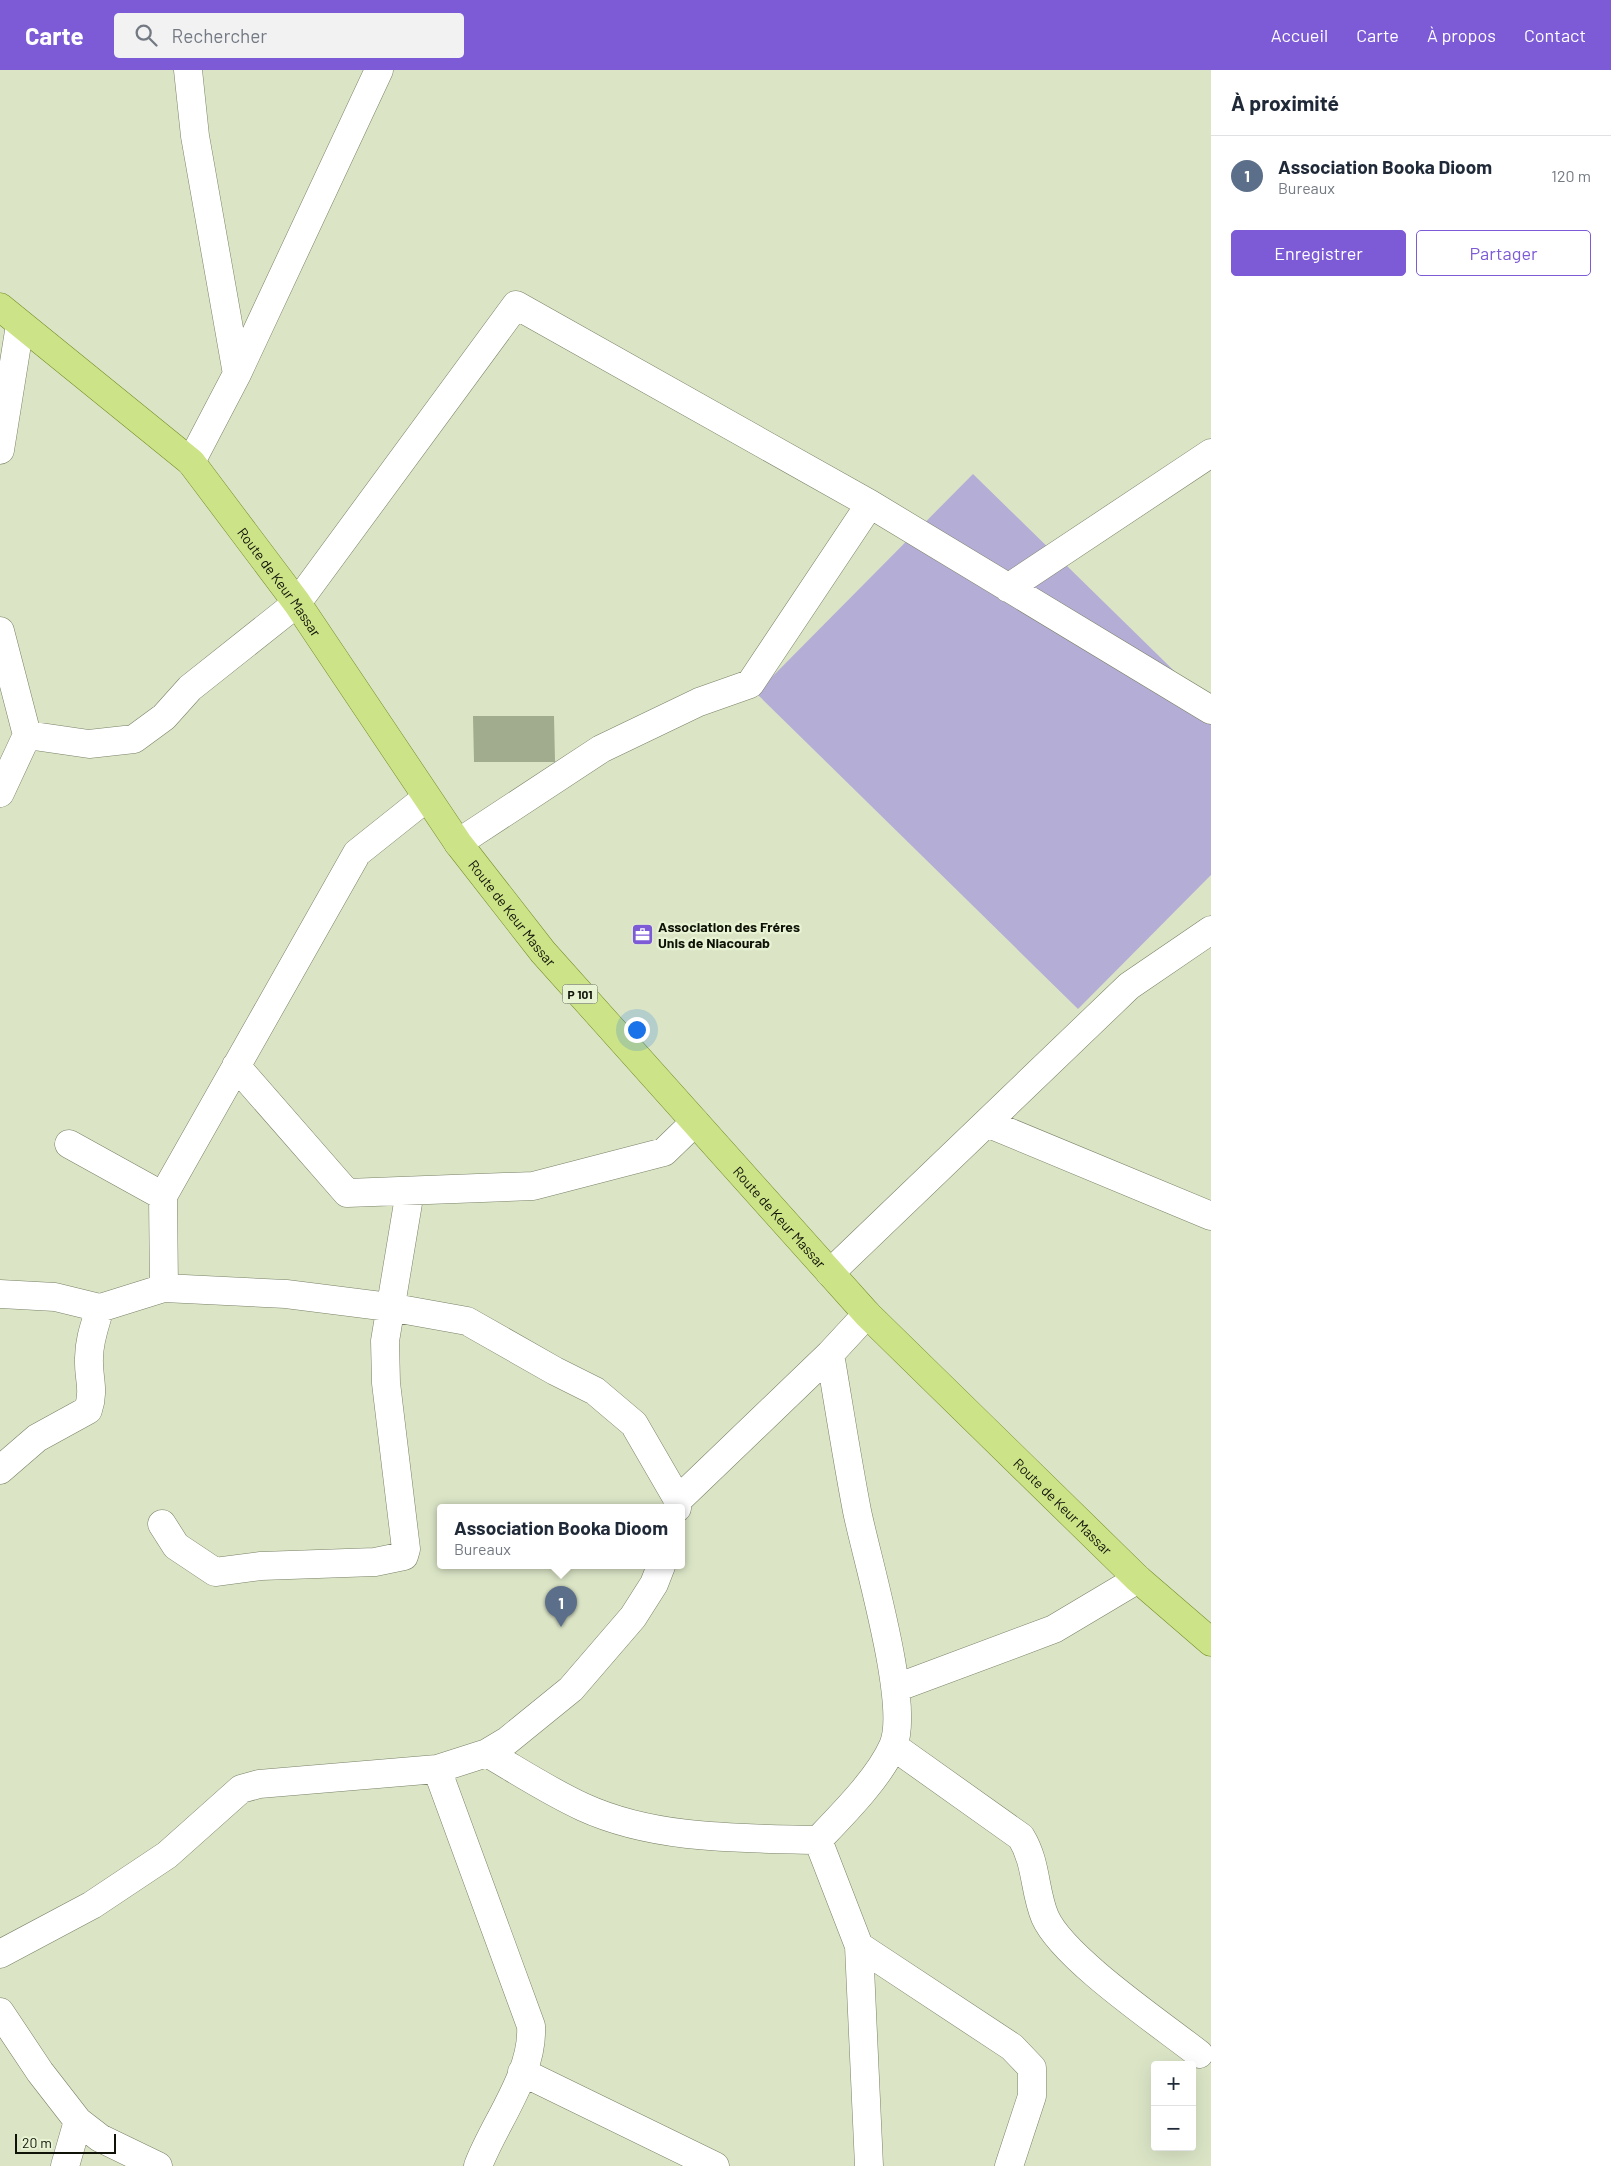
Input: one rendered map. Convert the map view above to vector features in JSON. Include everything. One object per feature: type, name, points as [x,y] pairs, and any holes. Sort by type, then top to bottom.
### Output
[{"type":"main road","name":"Route de Keur Massar","points":[[0,307],[191,462],[297,603],[458,844],[543,952],[867,1314],[1138,1579],[1211,1642]]},
{"type":"street","points":[[188,70],[196,136],[237,374]]},
{"type":"street","points":[[191,462],[237,374],[379,70]]},
{"type":"street","points":[[27,735],[89,744],[134,739],[164,717],[190,688],[297,603],[516,305],[870,504],[1211,710]]},
{"type":"street","points":[[0,450],[20,325]]},
{"type":"street","points":[[1008,588],[1211,453]]},
{"type":"street","points":[[458,844],[601,749],[699,702],[750,684],[870,504]]},
{"type":"street","points":[[0,631],[27,735],[0,791]]},
{"type":"street","points":[[164,1288],[163,1196],[357,853],[426,798]]},
{"type":"street","points":[[830,1273],[1129,986],[1211,930]]},
{"type":"street","points":[[236,1066],[348,1194],[533,1186],[664,1152],[695,1122]]},
{"type":"street","points":[[987,1124],[1211,1216]]},
{"type":"street","points":[[69,1144],[163,1196]]},
{"type":"street","points":[[162,1524],[176,1546],[214,1572],[261,1566],[375,1562],[404,1556],[406,1549],[386,1383],[385,1341],[410,1191]]},
{"type":"street","points":[[0,1294],[55,1297],[100,1308],[164,1288],[286,1294],[390,1307],[467,1321],[554,1371],[595,1391],[634,1424],[677,1504],[830,1354],[867,1314]]},
{"type":"street","points":[[0,1470],[38,1438],[88,1410],[92,1396],[89,1360],[90,1338],[100,1308]]},
{"type":"street","points":[[487,1753],[583,1807],[637,1826],[726,1838],[818,1840],[858,1798],[894,1746],[897,1730],[896,1688],[857,1511],[830,1354]]},
{"type":"street","points":[[3,1945],[92,1905],[167,1855],[241,1789],[259,1784],[437,1769],[487,1753],[514,1736],[571,1689],[633,1617],[654,1584],[660,1569]]},
{"type":"street","points":[[896,1688],[1054,1629],[1138,1579]]},
{"type":"street","points":[[894,1746],[1021,1838],[1032,1858],[1046,1918],[1059,1938],[1090,1968],[1199,2054]]},
{"type":"street","points":[[437,1769],[531,2026],[530,2050],[522,2072],[475,2166]]},
{"type":"street","points":[[818,1840],[859,1946],[869,2166]]},
{"type":"street","points":[[859,1946],[1012,2047],[1032,2068],[1032,2096],[1009,2166]]},
{"type":"street","points":[[1,2020],[78,2121],[100,2138],[158,2166]]},
{"type":"street","points":[[522,2072],[715,2166]]},
{"type":"street","points":[[65,2166],[78,2121]]},
{"type":"shaded area","points":[[973,474],[1211,707],[1211,875],[1078,1009],[756,693]]},
{"type":"building","points":[[473,716],[554,716],[555,762],[474,762]]},
{"type":"place","name":"Association des Fréres Unis de Niacourab","points":[[642,934]]},
{"type":"place","name":"Association Booka Dioom","points":[[561,1627]]}]
